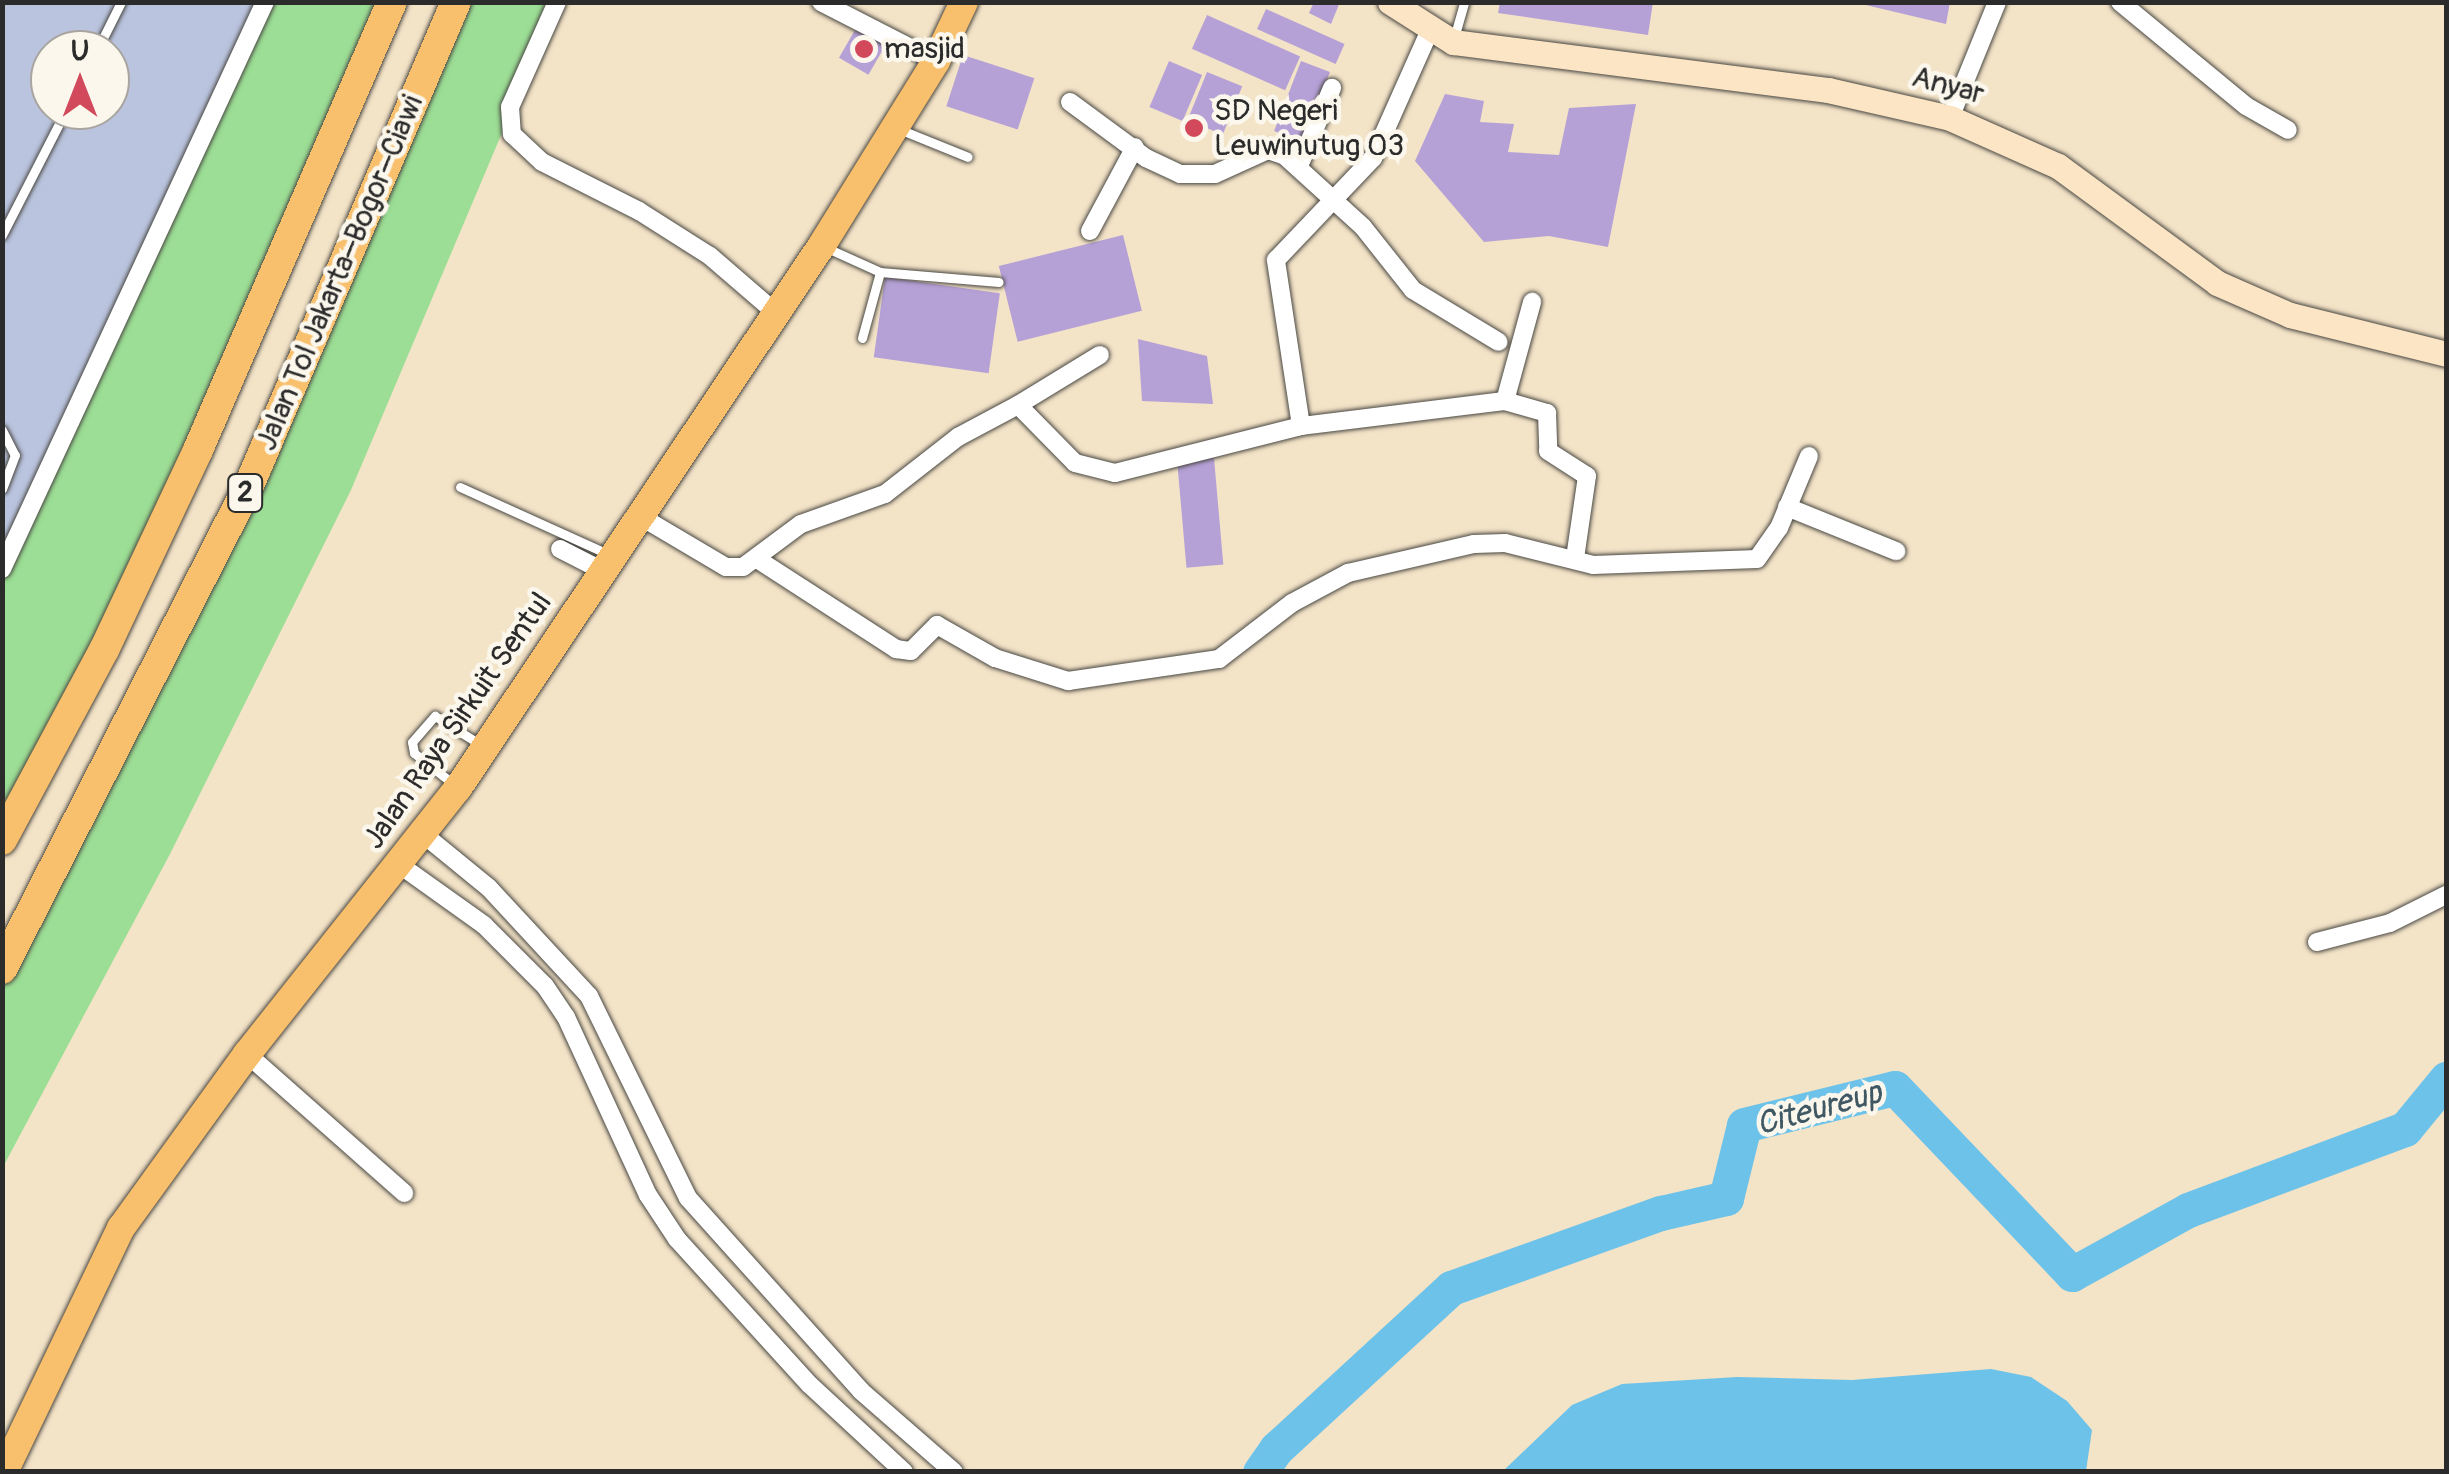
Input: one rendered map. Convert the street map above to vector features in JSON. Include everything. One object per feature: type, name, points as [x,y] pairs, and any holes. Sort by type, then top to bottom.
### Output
[{"type":"highway","name":"Jalan Tol Jakarta–Bogor–Ciawi","points":[[2,840],[104,650],[198,450],[392,2]]},
{"type":"highway","name":"Jalan Tol Jakarta–Bogor–Ciawi","points":[[2,969],[250,483],[456,2]]},
{"type":"main road","name":"Jalan Raya Sirkuit Sentul","points":[[4,1472],[122,1228],[246,1054],[458,788],[822,245],[936,61],[964,2]]},
{"type":"street","points":[[2,570],[265,2]]},
{"type":"street","points":[[558,2],[510,107],[512,134],[542,162],[639,211],[710,256],[776,313]]},
{"type":"street","points":[[821,2],[936,61]]},
{"type":"street","points":[[1301,426],[1276,260],[1373,158],[1440,36],[1390,2]]},
{"type":"street","points":[[1950,118],[1996,2]]},
{"type":"street","points":[[2120,2],[2246,106],[2288,130]]},
{"type":"street","name":"Anyar","points":[[1440,36],[1828,90],[1950,118],[2058,166],[2217,284],[2290,315],[2446,354]]},
{"type":"street","points":[[1299,166],[1332,88]]},
{"type":"street","points":[[1070,102],[1180,174],[1215,174],[1268,150],[1299,166],[1336,199],[1413,290],[1499,342]]},
{"type":"street","points":[[1090,231],[1135,146]]},
{"type":"street","points":[[1504,401],[1532,302]]},
{"type":"street","points":[[638,515],[726,567],[757,559],[801,524],[884,494],[958,437],[1100,355]]},
{"type":"street","points":[[1018,404],[1055,446],[1091,472],[1115,473],[1301,426],[1504,401],[1547,413],[1548,450],[1587,476],[1575,558]]},
{"type":"street","points":[[757,559],[896,649],[911,651],[937,625],[995,658],[1068,681],[1219,659],[1292,603],[1348,573],[1486,543],[1612,565],[1756,559],[1787,507],[1809,456]]},
{"type":"street","points":[[1787,507],[1896,551]]},
{"type":"street","points":[[560,549],[606,563]]},
{"type":"street","points":[[423,834],[530,930],[589,996],[688,1198],[861,1391],[954,1472]]},
{"type":"street","points":[[400,865],[512,952],[566,1017],[630,1160],[677,1239],[810,1386],[904,1472]]},
{"type":"street","points":[[2318,942],[2390,923],[2446,895]]},
{"type":"street","points":[[512,952],[530,930]]},
{"type":"street","points":[[246,1054],[404,1193]]},
{"type":"lane","points":[[107,30],[121,2]]},
{"type":"lane","points":[[1440,36],[1464,2]]},
{"type":"lane","points":[[896,128],[968,157]]},
{"type":"lane","points":[[2,235],[56,130]]},
{"type":"lane","points":[[822,245],[880,272],[999,282]]},
{"type":"lane","points":[[862,338],[880,272]]},
{"type":"lane","points":[[2,430],[15,455],[2,489]]},
{"type":"lane","points":[[460,486],[606,563]]},
{"type":"lane","points":[[458,788],[414,753],[412,742],[432,718],[440,717],[485,748]]},
{"type":"shaded area","points":[[3,3],[266,3],[3,559]]},
{"type":"green space","points":[[265,3],[392,3],[3,840],[2,565]]},
{"type":"green space","points":[[456,3],[557,3],[351,490],[170,854],[3,1167],[3,967],[160,670]]},
{"type":"water","points":[[1991,1369],[2031,1377],[2067,1401],[2092,1430],[2086,1471],[1503,1471],[1572,1405],[1622,1384],[1737,1377],[1852,1380]]},
{"type":"building","points":[[1314,2],[1340,2],[1331,24],[1309,13]]},
{"type":"building","points":[[1500,2],[1653,2],[1648,35],[1498,13]]},
{"type":"building","points":[[1853,2],[1950,2],[1946,24]]},
{"type":"building","points":[[1266,9],[1345,44],[1336,64],[1257,29]]},
{"type":"building","points":[[1207,15],[1300,56],[1285,90],[1192,49]]},
{"type":"building","name":"masjid","points":[[859,23],[888,40],[868,75],[839,58]]},
{"type":"building","points":[[963,55],[1034,78],[1018,130],[946,106]]},
{"type":"building","points":[[1169,61],[1202,75],[1183,121],[1149,107]]},
{"type":"building","points":[[1301,61],[1330,72],[1303,142],[1274,131]]},
{"type":"building","points":[[1207,72],[1242,86],[1223,134],[1188,120]]},
{"type":"building","points":[[1445,94],[1484,101],[1480,122],[1514,124],[1508,152],[1559,155],[1569,108],[1636,104],[1608,247],[1549,236],[1484,242],[1415,161]]},
{"type":"building","points":[[1123,235],[1142,311],[1018,342],[999,266]]},
{"type":"building","points":[[885,277],[1000,293],[989,373],[874,357]]},
{"type":"building","points":[[1138,339],[1207,356],[1213,404],[1142,401]]},
{"type":"building","points":[[1214,458],[1223,565],[1186,568],[1177,461]]},
{"type":"waterway","name":"Citeureup","points":[[1260,1472],[1276,1449],[1451,1288],[1661,1213],[1726,1198],[1744,1125],[1895,1088],[2072,1274],[2188,1210],[2405,1129],[2446,1079]]},
{"type":"place","name":"masjid","points":[[864,49]]},
{"type":"place","name":"SD Negeri Leuwinutug 03","points":[[1194,128]]}]
